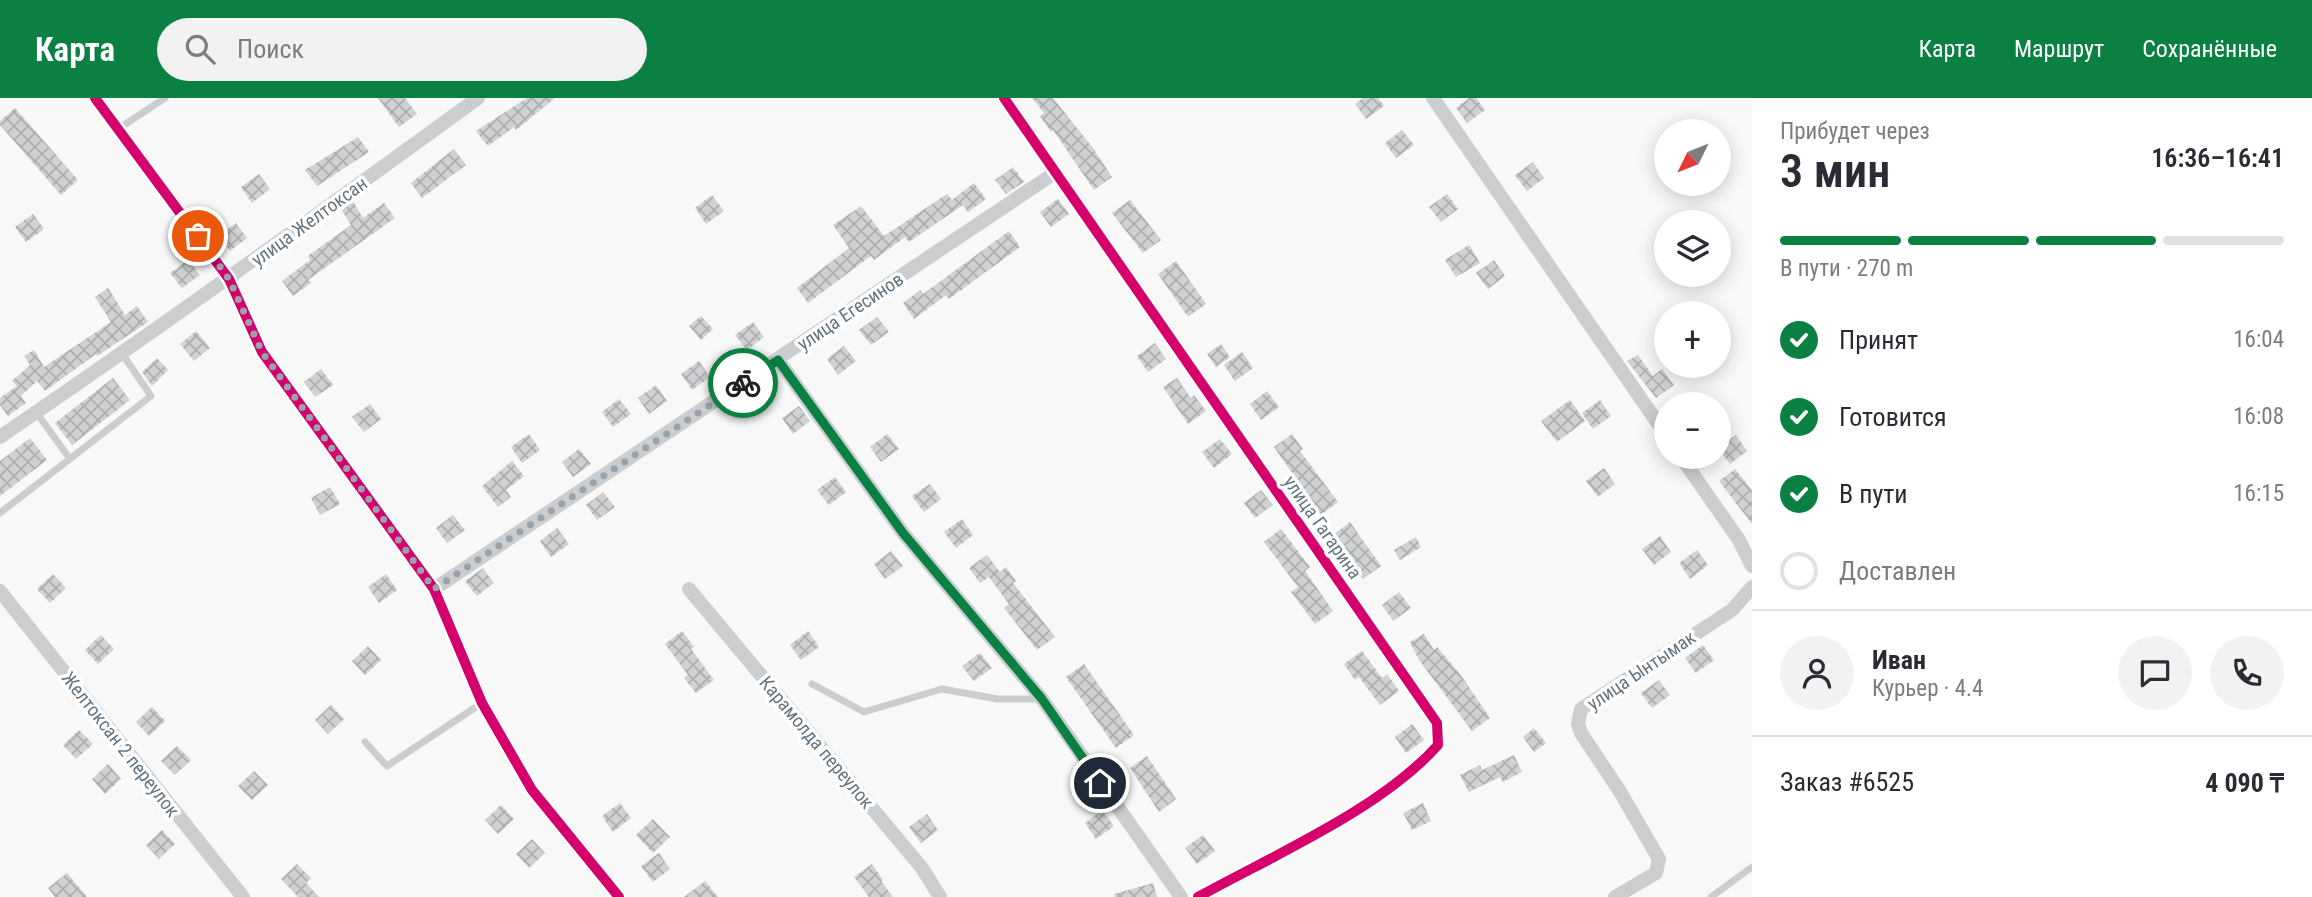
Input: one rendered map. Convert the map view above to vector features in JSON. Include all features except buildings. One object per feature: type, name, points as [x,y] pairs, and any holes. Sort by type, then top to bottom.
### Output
[{"type":"street","points":[[95,98],[229,279],[262,352],[434,589],[482,703],[532,790],[619,897]]},
{"type":"street","name":"улица Желтоксан","points":[[0,438],[121,351],[229,279],[478,98]]},
{"type":"street","name":"улица Гагарина","points":[[1004,98],[1437,723],[1438,745],[1415,771],[1379,797],[1198,897]]},
{"type":"street","points":[[1433,98],[1654,418]]},
{"type":"street","name":"улица Егесинов","points":[[434,589],[1056,172]]},
{"type":"street","points":[[778,360],[903,533],[1042,699],[1181,897]]},
{"type":"street","points":[[1689,469],[1739,540],[1752,566]]},
{"type":"street","name":"улица Ынтымак","points":[[1615,897],[1656,873],[1659,859],[1619,790],[1581,733],[1578,724],[1581,709],[1732,610],[1752,587]]},
{"type":"street","name":"Карамолда переулок","points":[[690,589],[922,869],[940,897]]},
{"type":"street","name":"Желтоксан 2 переулок","points":[[0,591],[243,897]]},
{"type":"lane","points":[[118,129],[165,98]]},
{"type":"lane","points":[[0,513],[151,396],[121,351]]},
{"type":"lane","points":[[36,412],[70,459]]},
{"type":"lane","points":[[812,684],[864,712],[943,689],[998,699],[1042,699]]},
{"type":"lane","points":[[365,742],[387,766],[482,703]]},
{"type":"lane","points":[[1711,897],[1752,867]]},
{"type":"cycle path","points":[[95,98],[229,279],[262,352],[434,589],[482,703],[532,790],[619,897]]},
{"type":"cycle path","points":[[1004,98],[1437,723],[1438,745],[1387,790],[1325,829],[1198,897]]},
{"type":"way so far","points":[[198,236],[229,279],[262,352],[434,589],[743,383]]},
{"type":"route","points":[[743,383],[778,360],[903,533],[1042,699],[1100,783]]}]
